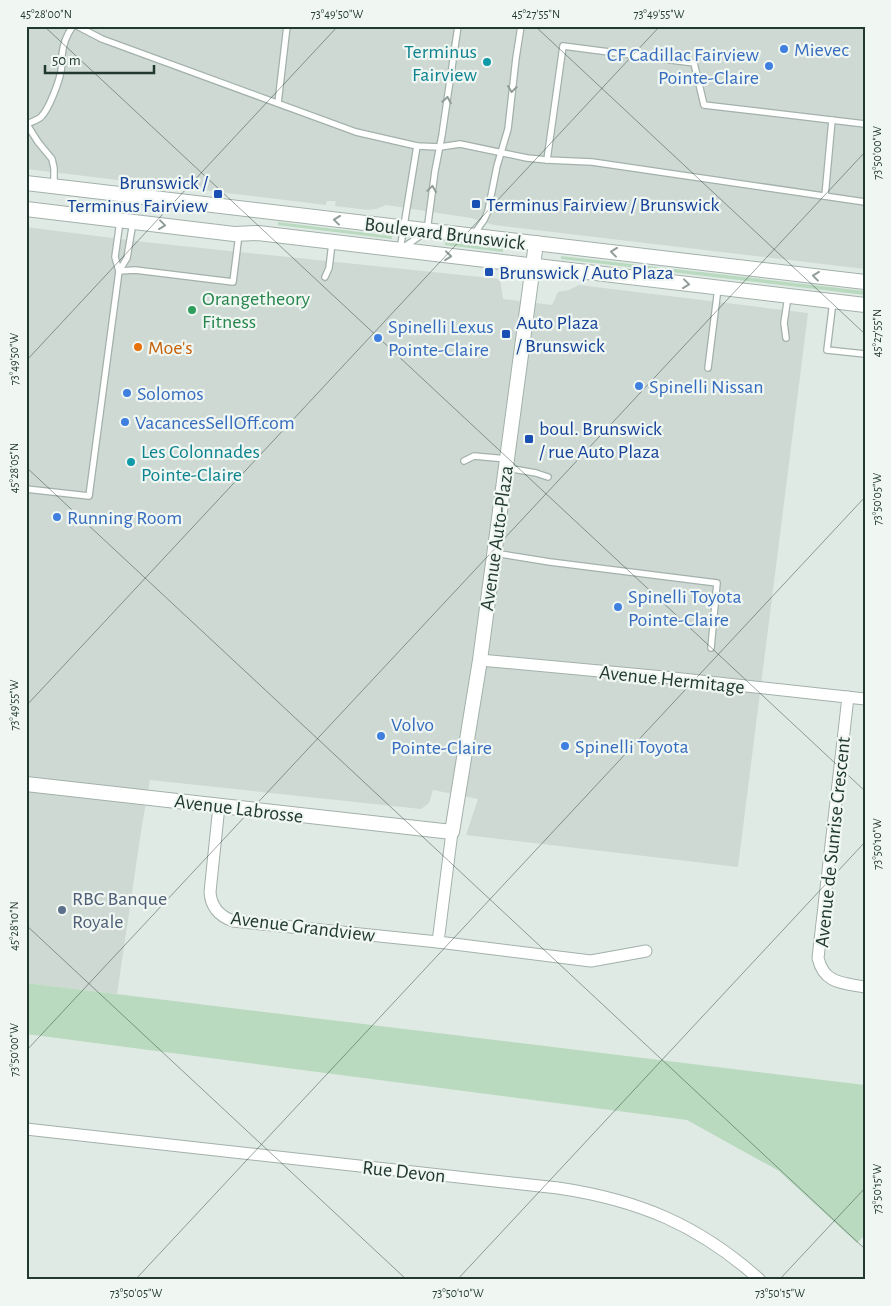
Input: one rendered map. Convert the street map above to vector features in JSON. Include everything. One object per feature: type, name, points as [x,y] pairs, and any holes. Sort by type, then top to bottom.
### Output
[{"type":"street","name":"Boulevard Brunswick","points":[[26,182],[865,282]]},
{"type":"street","name":"Boulevard Brunswick","points":[[26,209],[238,234],[258,233],[865,305]]},
{"type":"street","name":"Avenue Auto-Plaza","points":[[452,832],[480,660],[536,243]]},
{"type":"street","name":"Avenue Hermitage","points":[[480,660],[664,677],[865,699]]},
{"type":"street","name":"Avenue de Sunrise Crescent","points":[[848,697],[818,958],[822,969],[830,978],[865,987]]},
{"type":"street","name":"Avenue Labrosse","points":[[26,784],[452,832]]},
{"type":"street","name":"Avenue Grandview","points":[[219,806],[210,892],[212,904],[220,915],[233,920],[591,961],[646,951]]},
{"type":"street","points":[[438,942],[452,832]]},
{"type":"street","name":"Rue Devon","points":[[26,1129],[590,1193],[634,1205],[688,1228],[745,1266],[760,1280]]},
{"type":"lane","points":[[54,186],[54,163],[27,124],[43,115],[49,104],[61,73],[62,53],[73,26]]},
{"type":"lane","points":[[77,26],[102,39],[356,132],[417,146],[440,147],[460,144],[547,160],[592,162],[865,202]]},
{"type":"lane","points":[[278,103],[287,26]]},
{"type":"lane","points":[[400,250],[426,231],[458,26]]},
{"type":"lane","points":[[473,236],[488,211],[508,129],[521,26]]},
{"type":"lane","points":[[547,160],[564,46],[694,63],[704,105],[865,124]]},
{"type":"lane","points":[[825,196],[832,120]]},
{"type":"lane","points":[[400,250],[417,146]]},
{"type":"lane","points":[[26,489],[89,496],[119,271],[115,257],[127,221]]},
{"type":"lane","points":[[119,271],[127,258],[127,221]]},
{"type":"lane","points":[[119,271],[135,270],[233,282],[238,234]]},
{"type":"lane","points":[[325,277],[329,268],[332,242]]},
{"type":"lane","points":[[708,368],[718,288]]},
{"type":"lane","points":[[786,338],[784,323],[788,296]]},
{"type":"lane","points":[[833,301],[826,350],[865,354]]},
{"type":"lane","points":[[464,461],[474,456],[548,477]]},
{"type":"lane","points":[[494,553],[717,583],[711,648]]},
{"type":"shaded area","points":[[26,26],[865,26],[865,269],[494,225],[471,218],[386,205],[368,210],[335,206],[336,201],[327,201],[326,205],[26,169]]},
{"type":"shaded area","points":[[26,227],[144,242],[500,279],[503,299],[552,305],[558,292],[569,290],[579,285],[808,313],[738,867],[466,835],[478,799],[433,790],[429,803],[421,809],[150,780],[117,994],[26,983]]},
{"type":"green space","points":[[278,222],[392,236],[392,239],[278,225]]},
{"type":"green space","points":[[445,242],[503,249],[503,252],[445,245]]},
{"type":"green space","points":[[561,256],[865,291],[865,295],[561,259]]},
{"type":"green space","points":[[26,983],[865,1085],[865,1235],[857,1243],[779,1171],[687,1120],[26,1034]]},
{"type":"place","name":"Mievec","points":[[784,49]]},
{"type":"place","name":"Terminus Fairview","points":[[487,62]]},
{"type":"place","name":"CF Cadillac Fairview Pointe-Claire","points":[[769,66]]},
{"type":"place","name":"Brunswick / Terminus Fairview","points":[[218,194]]},
{"type":"place","name":"Terminus Fairview / Brunswick","points":[[476,204]]},
{"type":"place","name":"Brunswick / Auto Plaza","points":[[489,272]]},
{"type":"place","name":"Orangetheory Fitness","points":[[192,310]]},
{"type":"place","name":"Auto Plaza / Brunswick","points":[[506,334]]},
{"type":"place","name":"Spinelli Lexus Pointe-Claire","points":[[378,338]]},
{"type":"place","name":"Moe's","points":[[138,347]]},
{"type":"place","name":"Spinelli Nissan","points":[[639,386]]},
{"type":"place","name":"Solomos","points":[[127,393]]},
{"type":"place","name":"VacancesSellOff.com","points":[[125,422]]},
{"type":"place","name":"boul. Brunswick / rue Auto Plaza","points":[[529,439]]},
{"type":"place","name":"Les Colonnades Pointe-Claire","points":[[131,462]]},
{"type":"place","name":"Running Room","points":[[57,517]]},
{"type":"place","name":"Spinelli Toyota Pointe-Claire","points":[[618,607]]},
{"type":"place","name":"Volvo Pointe-Claire","points":[[381,736]]},
{"type":"place","name":"Spinelli Toyota","points":[[565,746]]},
{"type":"place","name":"RBC Banque Royale","points":[[62,910]]}]
